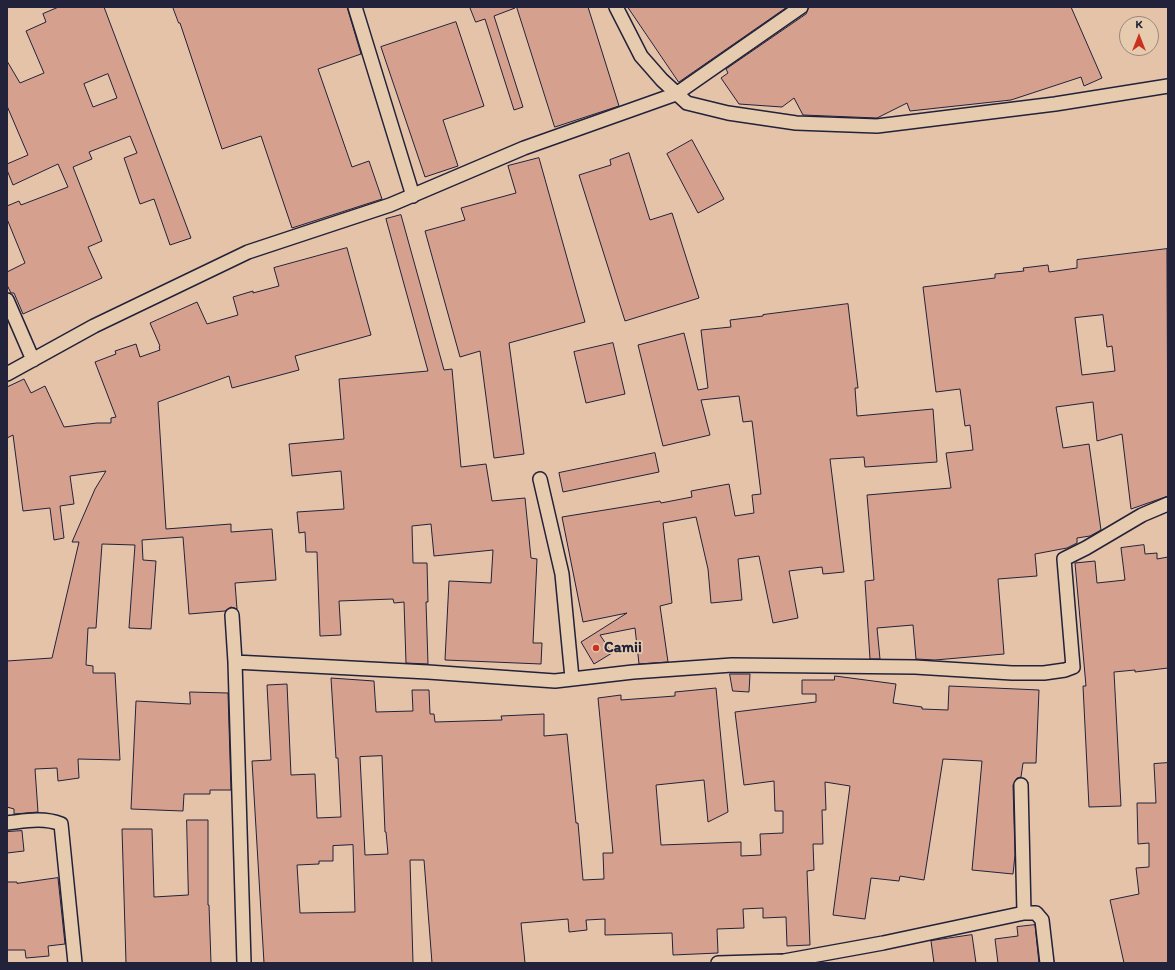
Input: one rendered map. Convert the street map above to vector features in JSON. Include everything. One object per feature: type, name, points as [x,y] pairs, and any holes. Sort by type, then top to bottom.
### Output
[{"type":"street","points":[[355,7],[413,196]]},
{"type":"street","points":[[616,7],[641,56],[662,80],[687,103],[728,113],[796,123],[877,126],[1054,104],[1168,86]]},
{"type":"street","points":[[7,374],[94,326],[248,252],[390,205],[524,148],[676,94],[801,7]]},
{"type":"street","points":[[7,300],[33,360]]},
{"type":"street","points":[[540,479],[562,574],[572,678]]},
{"type":"street","points":[[235,662],[428,672],[555,681],[633,672],[732,665],[915,668],[1012,673],[1044,673],[1065,670],[1073,668],[1064,559],[1086,548],[1142,515],[1168,504]]},
{"type":"street","points":[[232,616],[235,662],[244,963]]},
{"type":"street","points":[[1021,785],[1024,913]]},
{"type":"street","points":[[7,822],[51,820],[61,824],[75,963]]},
{"type":"street","points":[[718,963],[784,961],[883,943],[1024,913],[1036,913],[1042,920],[1047,963]]},
{"type":"building","points":[[59,7],[104,7],[191,238],[170,245],[154,199],[140,204],[124,158],[137,153],[130,136],[89,152],[92,159],[73,167],[102,241],[88,247],[102,278],[23,314],[14,293],[11,293],[7,285],[7,272],[25,263],[7,219],[7,206],[19,201],[21,205],[68,187],[58,164],[13,185],[7,170],[7,164],[28,155],[7,106],[7,61],[20,83],[44,73],[26,31],[46,22],[43,14]],"holes":[[[108,74],[117,98],[93,107],[84,84]]]},
{"type":"building","points":[[173,7],[347,7],[361,54],[318,69],[352,167],[369,161],[382,199],[292,228],[261,136],[222,149],[180,23]]},
{"type":"building","points":[[470,7],[515,7],[494,16],[523,107],[514,110],[485,19],[476,22]]},
{"type":"building","points":[[517,7],[588,7],[619,106],[555,127]]},
{"type":"building","points":[[628,7],[787,7],[679,82]]},
{"type":"building","points":[[809,7],[1071,7],[1102,78],[1084,86],[1081,77],[1011,100],[910,111],[907,103],[877,118],[803,115],[794,98],[782,107],[739,104],[721,78],[728,73],[726,69],[806,14]]},
{"type":"building","points":[[456,22],[484,106],[443,120],[458,166],[425,177],[381,47]]},
{"type":"building","points":[[692,140],[724,199],[698,213],[667,154]]},
{"type":"building","points":[[629,153],[650,220],[672,213],[699,298],[625,321],[579,175],[611,165],[610,160]]},
{"type":"building","points":[[539,158],[585,322],[509,343],[524,454],[494,458],[480,351],[460,357],[425,231],[465,220],[461,208],[516,193],[508,166]]},
{"type":"building","points":[[401,215],[444,370],[452,369],[461,467],[486,464],[492,501],[525,498],[531,558],[537,559],[533,643],[542,643],[541,664],[445,660],[449,581],[491,583],[493,550],[434,556],[431,524],[412,526],[413,563],[427,563],[428,602],[426,602],[428,664],[406,663],[404,602],[394,603],[393,599],[339,601],[341,635],[320,636],[317,552],[306,552],[305,532],[299,533],[297,512],[344,509],[341,471],[292,476],[289,444],[344,439],[339,379],[428,371],[386,219]]},
{"type":"building","points":[[347,248],[371,335],[295,356],[299,370],[232,388],[229,376],[158,402],[166,529],[231,524],[231,532],[272,529],[276,580],[235,583],[237,609],[231,607],[225,611],[189,614],[183,537],[142,540],[143,560],[156,561],[151,629],[129,628],[135,545],[102,544],[96,628],[88,628],[86,665],[93,666],[93,673],[115,673],[120,760],[78,759],[79,778],[58,781],[57,768],[35,769],[38,812],[14,814],[14,809],[7,807],[7,661],[52,658],[79,542],[72,542],[95,489],[106,471],[70,476],[74,504],[60,506],[64,538],[54,540],[50,508],[23,511],[13,435],[7,438],[7,387],[24,379],[31,393],[45,386],[64,427],[111,423],[111,418],[116,417],[95,362],[116,354],[115,351],[136,344],[140,357],[160,350],[160,346],[150,323],[197,302],[207,324],[238,315],[233,297],[279,286],[274,268]]},
{"type":"building","points":[[1167,249],[1168,496],[1131,509],[1122,434],[1097,441],[1093,402],[1056,407],[1063,448],[1089,444],[1101,530],[1090,536],[1077,538],[1077,543],[1067,548],[1035,554],[1037,576],[998,579],[1004,654],[935,660],[916,659],[913,625],[877,628],[880,659],[870,659],[865,581],[874,580],[867,495],[951,488],[946,453],[973,450],[970,425],[965,426],[960,389],[936,392],[923,287],[995,278],[995,274],[1024,271],[1023,268],[1048,265],[1049,272],[1077,268],[1077,260]],"holes":[[[1103,315],[1107,347],[1112,346],[1115,371],[1082,375],[1075,318]]]},
{"type":"building","points":[[848,304],[858,388],[855,388],[857,416],[933,409],[937,462],[865,467],[864,457],[830,459],[844,572],[823,574],[822,567],[789,571],[798,618],[773,623],[759,556],[738,559],[742,600],[711,603],[708,569],[696,517],[663,523],[672,603],[660,606],[668,662],[639,664],[635,628],[600,635],[612,653],[594,664],[581,642],[627,613],[583,622],[562,517],[660,501],[661,503],[692,497],[691,491],[729,484],[735,516],[754,513],[752,495],[761,494],[752,421],[743,422],[739,396],[701,400],[710,435],[663,446],[638,345],[684,333],[698,390],[708,388],[701,330],[731,327],[730,320]]},
{"type":"building","points":[[613,343],[625,394],[586,403],[574,352]]},
{"type":"building","points":[[655,453],[659,472],[563,492],[559,473]]},
{"type":"building","points":[[1144,545],[1145,554],[1157,553],[1157,559],[1168,557],[1168,668],[1135,672],[1135,670],[1114,672],[1121,806],[1089,807],[1083,686],[1086,686],[1075,563],[1095,561],[1097,583],[1125,580],[1121,548]]},
{"type":"building","points":[[730,674],[750,674],[749,692],[733,691]]},
{"type":"building","points":[[835,676],[896,684],[893,703],[922,707],[922,709],[948,710],[949,686],[1039,690],[1036,763],[1023,763],[1021,777],[1017,778],[1013,785],[1015,855],[1013,874],[972,870],[982,761],[943,759],[924,880],[900,876],[899,881],[871,878],[865,919],[833,915],[850,786],[825,782],[826,810],[822,810],[823,844],[813,844],[814,870],[807,871],[810,945],[787,946],[786,917],[763,918],[763,908],[743,909],[744,928],[717,929],[718,953],[673,955],[672,933],[605,935],[605,919],[586,920],[587,930],[569,932],[568,919],[521,923],[525,963],[432,963],[424,860],[410,860],[413,963],[264,963],[252,761],[271,760],[267,685],[287,684],[291,775],[315,774],[317,818],[341,817],[338,758],[336,758],[331,678],[374,681],[376,712],[413,711],[412,690],[429,690],[430,714],[434,714],[435,722],[502,720],[501,716],[544,714],[544,736],[567,734],[576,823],[578,823],[583,880],[604,879],[603,853],[613,853],[598,698],[621,695],[621,700],[675,696],[675,692],[716,688],[728,812],[708,822],[704,780],[656,785],[661,845],[741,842],[741,856],[761,855],[760,834],[783,833],[783,811],[775,811],[774,781],[744,785],[735,712],[816,702],[816,694],[802,694],[802,680],[834,680]],"holes":[[[382,756],[385,832],[388,854],[365,855],[360,757]],[[353,845],[355,912],[300,913],[297,865],[319,864],[319,861],[333,861],[333,846]]]},
{"type":"building","points":[[190,692],[228,693],[231,790],[210,790],[210,794],[184,794],[183,811],[131,809],[136,701],[190,704]]},
{"type":"building","points":[[1168,763],[1168,963],[1124,963],[1110,900],[1139,894],[1136,868],[1149,867],[1149,843],[1138,844],[1137,803],[1156,803],[1154,764]]},
{"type":"building","points":[[187,820],[208,820],[208,905],[211,963],[126,963],[122,829],[152,829],[154,897],[188,895]]},
{"type":"building","points":[[22,831],[24,851],[7,853],[7,832]]},
{"type":"building","points":[[58,878],[65,944],[48,946],[49,956],[26,958],[25,950],[7,950],[7,882],[17,883]]},
{"type":"building","points":[[1035,925],[1039,963],[998,963],[995,939],[1018,936],[1017,927]]},
{"type":"building","points":[[972,935],[976,963],[934,963],[931,941]]},
{"type":"place","name":"Camii","points":[[596,648]]}]
